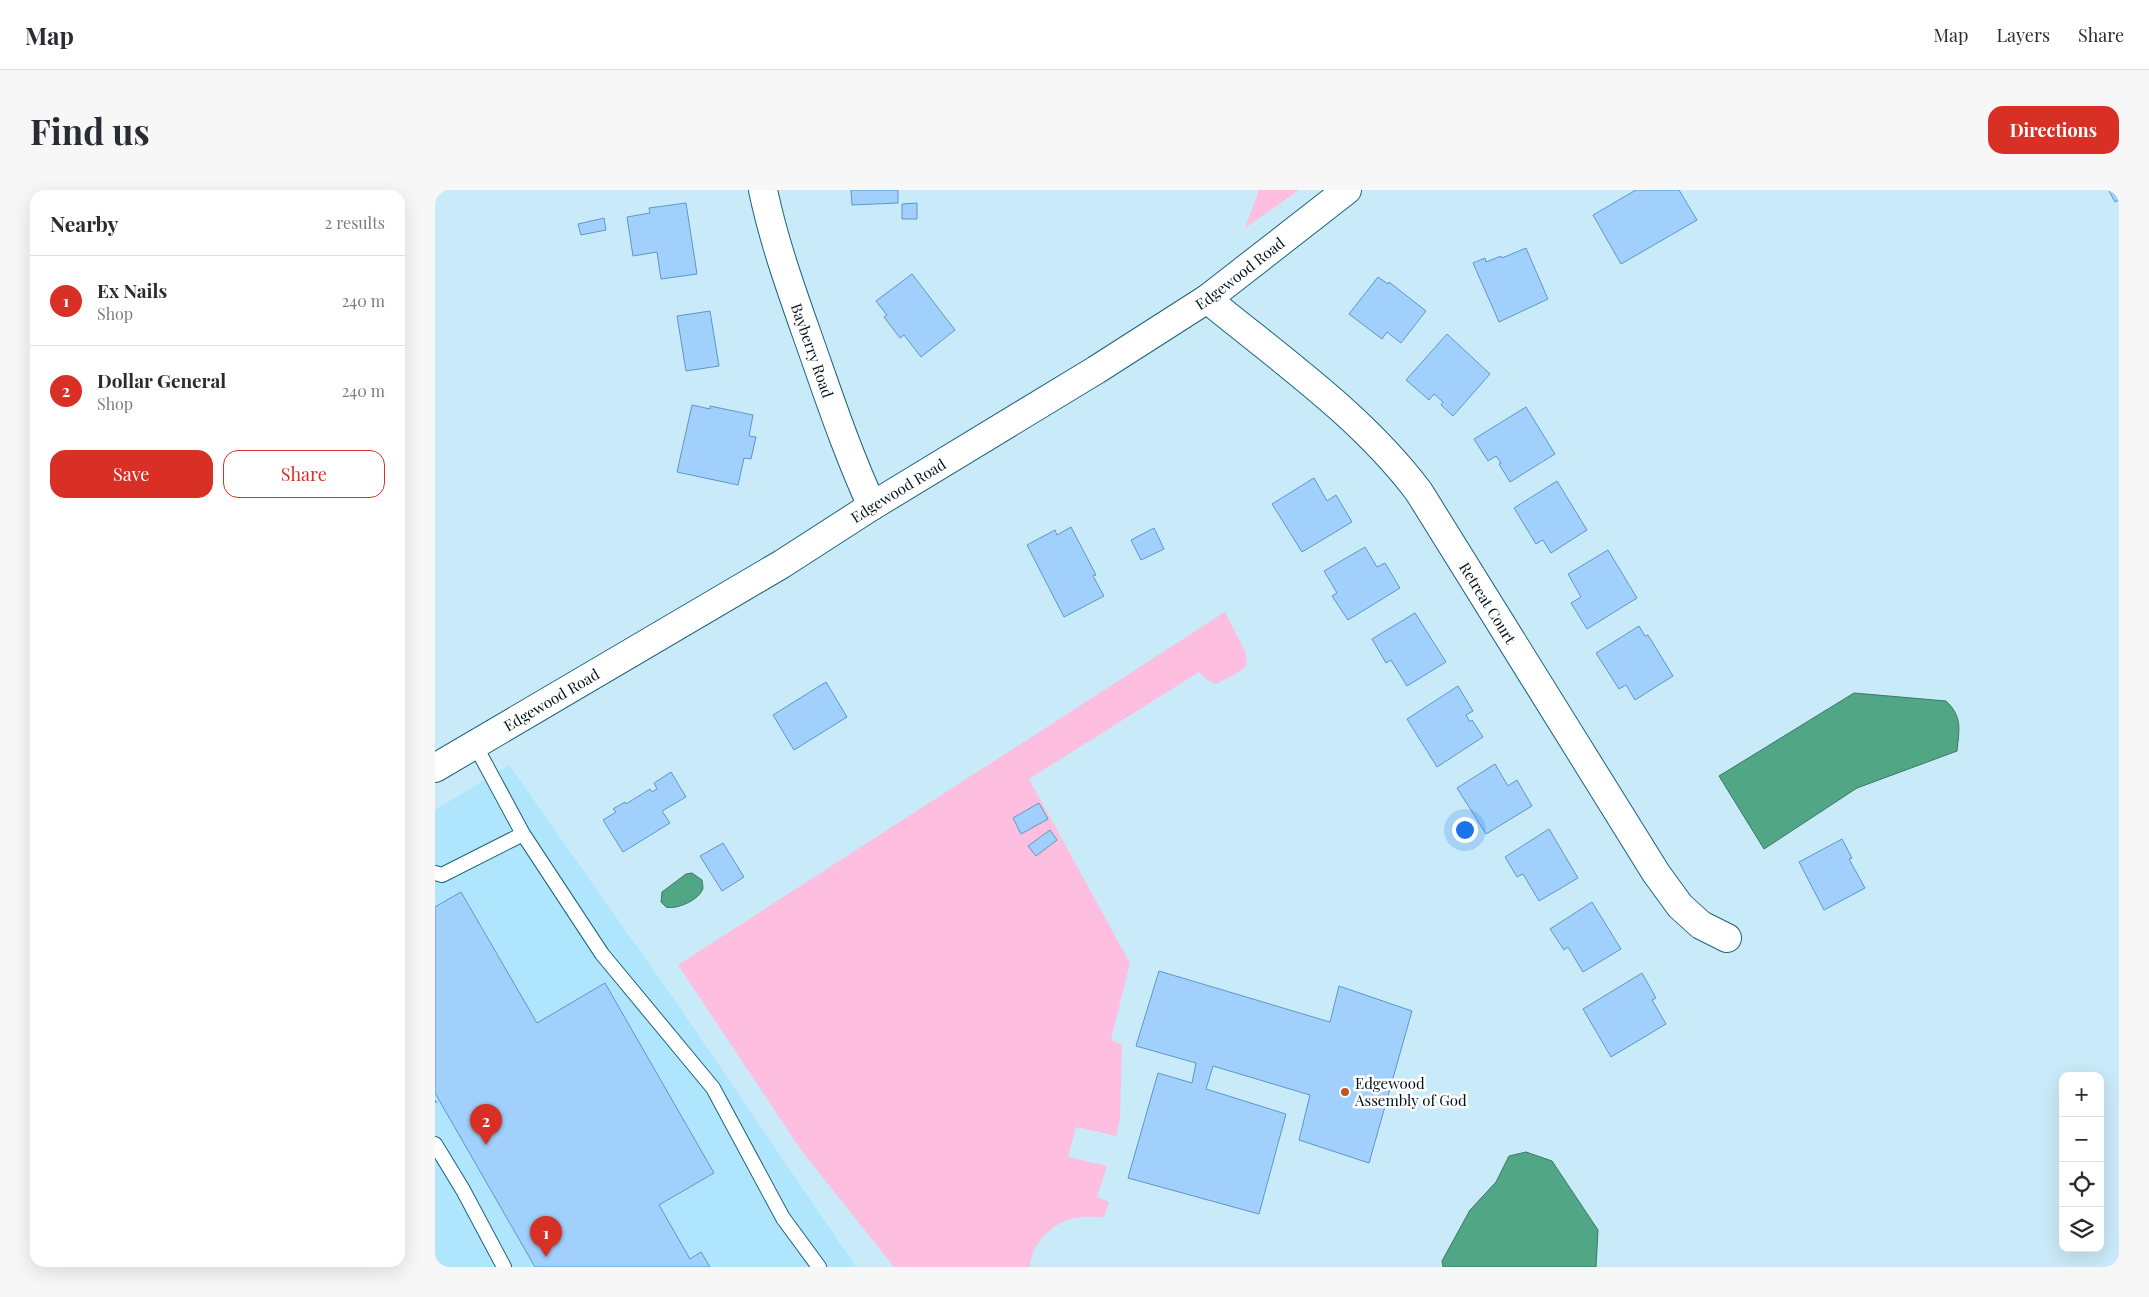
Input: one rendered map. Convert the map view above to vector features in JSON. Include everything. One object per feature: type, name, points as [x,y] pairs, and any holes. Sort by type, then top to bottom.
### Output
[{"type":"street","name":"Bayberry Road","points":[[763,190],[796,305],[840,429],[872,506]]},
{"type":"street","name":"Edgewood Road","points":[[435,768],[782,564],[872,506],[1096,370],[1207,299],[1347,190]]},
{"type":"street","name":"Retreat Court","points":[[1207,299],[1361,426],[1400,467],[1419,492],[1656,873],[1680,906],[1701,925],[1727,938]]},
{"type":"lane","points":[[475,745],[523,834],[601,954],[713,1088],[783,1218],[819,1267]]},
{"type":"lane","points":[[435,873],[442,875],[523,834]]},
{"type":"lane","points":[[435,1144],[463,1190],[504,1267]]},
{"type":"shaded area","points":[[1259,190],[1299,190],[1245,228]]},
{"type":"shaded area","points":[[1225,612],[1245,651],[1247,664],[1241,671],[1216,684],[1206,679],[1199,672],[1029,779],[1130,963],[1111,1040],[1122,1045],[1120,1118],[1116,1136],[1076,1127],[1068,1157],[1107,1166],[1097,1197],[1109,1202],[1104,1217],[1075,1218],[1051,1229],[1039,1242],[1030,1267],[894,1267],[801,1150],[678,965]]},
{"type":"shaded area","points":[[1854,693],[1946,701],[1955,713],[1959,724],[1957,751],[1857,788],[1764,849],[1719,776]]},
{"type":"shaded area","points":[[509,765],[680,1008],[856,1267],[435,1267],[435,810]]},
{"type":"shaded area","points":[[692,873],[702,880],[703,888],[701,892],[687,903],[676,907],[666,907],[661,902],[662,892],[686,874]]},
{"type":"shaded area","points":[[1526,1152],[1552,1161],[1598,1230],[1596,1267],[1443,1267],[1442,1261],[1470,1210],[1496,1182],[1509,1156]]},
{"type":"building","points":[[851,190],[898,190],[898,203],[852,205]]},
{"type":"building","points":[[1636,190],[1679,190],[1697,220],[1621,264],[1593,215]]},
{"type":"building","points":[[2110,190],[2119,190],[2119,200],[2115,202]]},
{"type":"building","points":[[686,203],[697,274],[661,279],[657,252],[633,256],[627,217],[650,213],[649,208]]},
{"type":"building","points":[[917,203],[917,219],[902,219],[902,204]]},
{"type":"building","points":[[604,218],[606,230],[581,235],[578,224]]},
{"type":"building","points":[[1526,248],[1548,299],[1499,322],[1473,263],[1485,258],[1486,262],[1501,256],[1502,258]]},
{"type":"building","points":[[912,274],[955,330],[921,357],[904,335],[900,338],[884,317],[887,315],[876,301]]},
{"type":"building","points":[[1378,277],[1388,284],[1389,282],[1426,311],[1401,343],[1387,332],[1382,339],[1349,314]]},
{"type":"building","points":[[710,311],[719,366],[686,371],[677,316]]},
{"type":"building","points":[[1447,334],[1490,374],[1453,416],[1441,405],[1443,402],[1434,394],[1429,400],[1406,380]]},
{"type":"building","points":[[692,405],[710,409],[710,406],[753,415],[749,436],[756,437],[751,459],[744,458],[738,485],[677,472]]},
{"type":"building","points":[[1526,407],[1555,454],[1510,482],[1496,456],[1488,461],[1474,439]]},
{"type":"building","points":[[1314,478],[1327,501],[1336,495],[1352,522],[1302,552],[1272,504]]},
{"type":"building","points":[[1557,481],[1587,530],[1551,553],[1543,540],[1536,544],[1514,508]]},
{"type":"building","points":[[1071,527],[1096,575],[1093,576],[1104,596],[1064,617],[1027,545],[1055,530],[1057,535]]},
{"type":"building","points":[[1154,528],[1164,549],[1141,560],[1131,540]]},
{"type":"building","points":[[1365,547],[1377,567],[1385,563],[1400,588],[1348,620],[1332,596],[1337,593],[1324,571]]},
{"type":"building","points":[[1608,550],[1637,598],[1587,629],[1571,603],[1581,597],[1568,574]]},
{"type":"building","points":[[1415,613],[1446,662],[1407,686],[1391,660],[1386,663],[1372,639]]},
{"type":"building","points":[[1639,626],[1645,636],[1648,635],[1673,676],[1635,700],[1626,685],[1619,689],[1596,653]]},
{"type":"building","points":[[826,682],[847,717],[794,750],[773,715]]},
{"type":"building","points":[[1458,686],[1473,711],[1466,715],[1470,722],[1472,720],[1483,737],[1437,767],[1407,719]]},
{"type":"building","points":[[1495,764],[1508,786],[1517,780],[1532,806],[1486,834],[1457,788]]},
{"type":"building","points":[[671,772],[686,797],[662,811],[670,823],[623,852],[603,820],[616,812],[613,809],[625,802],[626,804],[650,789],[652,792],[657,789],[654,783]]},
{"type":"building","points":[[1039,803],[1048,819],[1021,834],[1013,818]]},
{"type":"building","points":[[1549,829],[1578,878],[1539,901],[1523,874],[1517,877],[1505,857]]},
{"type":"building","points":[[1050,830],[1057,840],[1036,856],[1028,846]]},
{"type":"building","points":[[1842,839],[1852,858],[1849,859],[1865,888],[1824,910],[1799,862]]},
{"type":"building","points":[[723,843],[744,877],[722,891],[700,856]]},
{"type":"building","points":[[461,892],[537,1023],[605,983],[714,1173],[659,1205],[690,1259],[701,1252],[710,1267],[535,1267],[435,1093],[435,907]]},
{"type":"building","points":[[1592,902],[1621,949],[1583,972],[1568,947],[1564,950],[1550,929]]},
{"type":"building","name":"Edgewood Assembly of God","points":[[1159,971],[1330,1022],[1339,986],[1412,1011],[1369,1163],[1299,1140],[1310,1095],[1213,1066],[1206,1089],[1286,1114],[1259,1214],[1128,1178],[1158,1073],[1192,1083],[1196,1063],[1136,1046]]},
{"type":"building","points":[[1642,973],[1656,998],[1652,1000],[1666,1024],[1611,1057],[1583,1009]]},
{"type":"place","name":"Edgewood Assembly of God","points":[[1345,1092]]},
{"type":"place","name":"Dollar General","points":[[486,1145]]},
{"type":"place","name":"Ex Nails","points":[[546,1257]]}]
